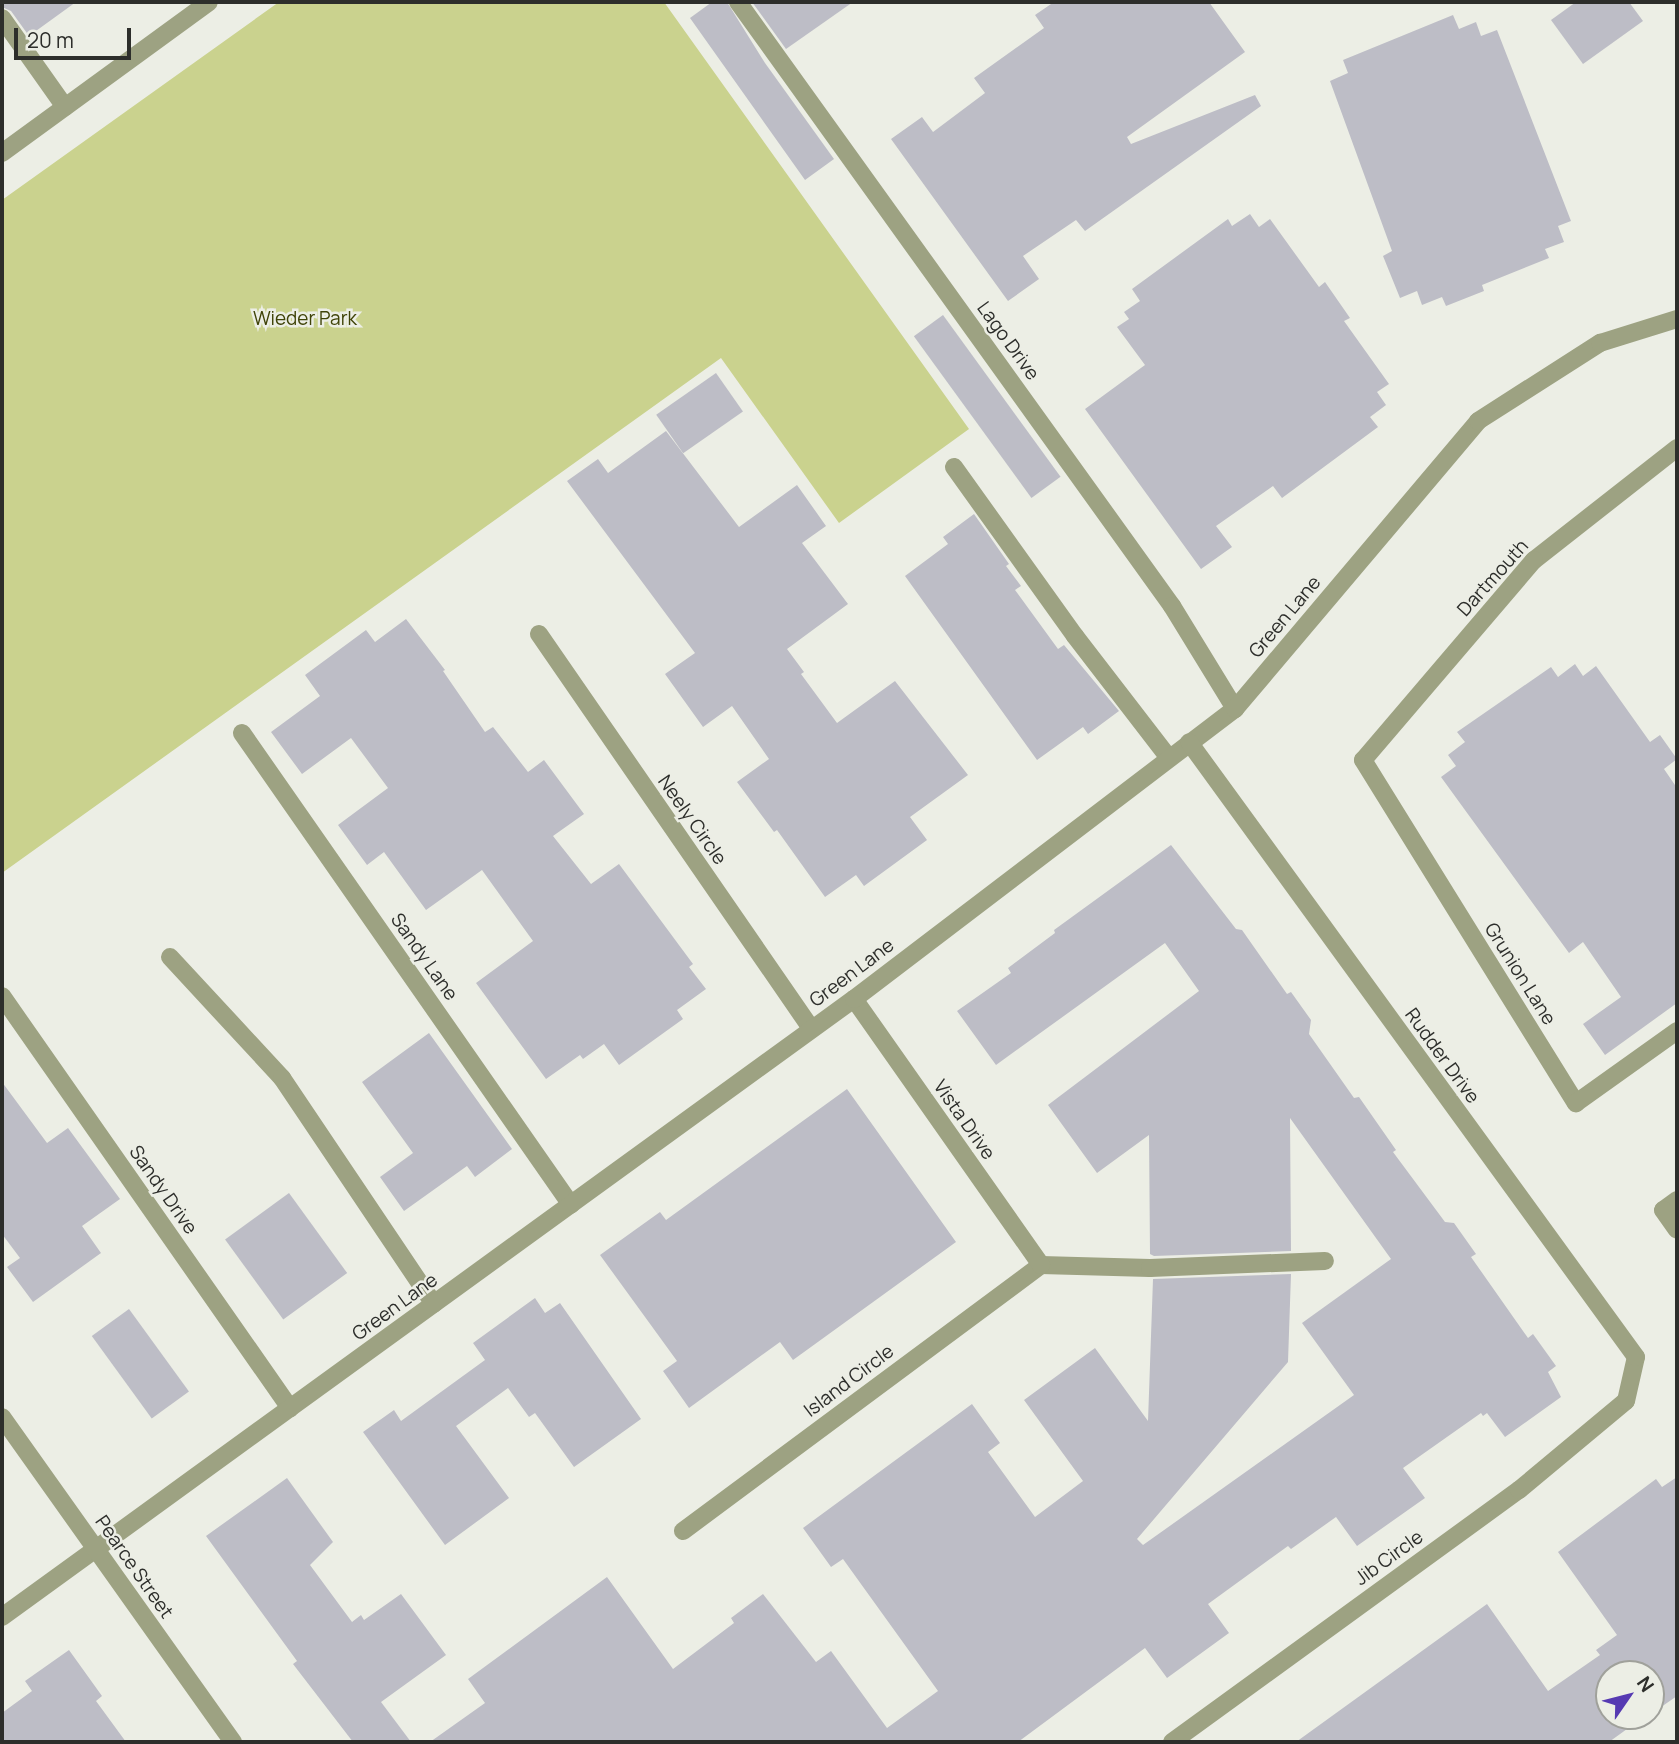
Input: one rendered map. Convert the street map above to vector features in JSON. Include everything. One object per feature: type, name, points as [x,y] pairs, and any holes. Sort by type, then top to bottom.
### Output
[{"type":"street","points":[[2,153],[209,2]]},
{"type":"street","name":"Lago Drive","points":[[738,2],[1172,606],[1235,709]]},
{"type":"street","points":[[2,18],[65,107]]},
{"type":"street","name":"Green Lane","points":[[2,1617],[854,999],[1235,709],[1478,421],[1600,343],[1677,319]]},
{"type":"street","name":"Dartmouth","points":[[1363,760],[1534,560],[1677,448]]},
{"type":"street","points":[[954,467],[1075,636],[1169,758]]},
{"type":"street","name":"Neely Circle","points":[[539,634],[811,1029]]},
{"type":"street","name":"Sandy Lane","points":[[242,733],[572,1205]]},
{"type":"street","name":"Rudder Drive","points":[[1189,742],[1636,1357],[1626,1401]]},
{"type":"street","name":"Grunion Lane","points":[[1363,760],[1576,1104],[1677,1031]]},
{"type":"street","points":[[170,957],[282,1078],[434,1304]]},
{"type":"street","name":"Sandy Drive","points":[[2,996],[290,1408]]},
{"type":"street","name":"Vista Drive","points":[[854,999],[1041,1265]]},
{"type":"street","points":[[1677,1200],[1663,1210],[1677,1230]]},
{"type":"street","points":[[1041,1265],[1150,1268],[1325,1261]]},
{"type":"street","name":"Island Circle","points":[[683,1531],[1041,1265]]},
{"type":"street","name":"Jib Circle","points":[[1172,1742],[1519,1490],[1626,1401]]},
{"type":"street","name":"Pearce Street","points":[[2,1417],[233,1742]]},
{"type":"green space","name":"Wieder Park","points":[[279,2],[664,2],[969,429],[839,523],[721,358],[2,873],[2,200]]},
{"type":"building","points":[[2,2],[76,2],[29,36],[11,11],[2,7]]},
{"type":"building","points":[[712,2],[727,2],[765,63],[834,159],[805,180],[690,18]]},
{"type":"building","points":[[752,2],[853,2],[786,49]]},
{"type":"building","points":[[1054,2],[1209,2],[1245,52],[1127,137],[1131,144],[1255,95],[1261,106],[1085,231],[1076,220],[1023,256],[1039,279],[1008,301],[891,139],[922,117],[933,132],[985,93],[974,78],[1044,28],[1035,15]]},
{"type":"building","points":[[1576,2],[1629,2],[1643,21],[1583,64],[1551,20]]},
{"type":"building","points":[[1453,15],[1459,29],[1476,22],[1481,36],[1497,30],[1571,221],[1558,226],[1564,242],[1545,249],[1549,258],[1482,285],[1484,291],[1446,306],[1442,297],[1422,305],[1417,291],[1400,298],[1383,256],[1392,251],[1330,81],[1348,73],[1343,60]]},
{"type":"building","points":[[1250,214],[1259,227],[1270,219],[1319,287],[1325,282],[1350,318],[1344,321],[1389,384],[1377,392],[1386,405],[1370,417],[1378,427],[1282,498],[1273,486],[1216,526],[1232,547],[1201,569],[1085,409],[1145,365],[1117,327],[1129,319],[1124,312],[1140,301],[1132,289],[1228,219],[1232,226]]},
{"type":"building","points":[[943,315],[1061,477],[1031,498],[914,336]]},
{"type":"building","points":[[716,373],[743,412],[683,453],[656,415]]},
{"type":"building","points":[[666,431],[739,527],[797,485],[826,526],[802,543],[848,604],[787,649],[804,672],[801,674],[837,723],[895,681],[968,775],[910,817],[927,840],[864,886],[856,875],[825,897],[777,830],[774,832],[737,782],[769,759],[732,706],[703,727],[665,674],[695,653],[567,481],[598,459],[608,473]]},
{"type":"building","points":[[974,514],[1021,586],[1015,590],[1058,649],[1064,645],[1119,711],[1088,734],[1083,727],[1037,760],[905,576],[948,544],[943,537]]},
{"type":"building","points":[[406,619],[445,670],[443,671],[485,732],[493,727],[528,772],[544,760],[584,814],[553,836],[591,884],[619,864],[693,964],[689,967],[706,989],[677,1010],[683,1019],[619,1065],[604,1044],[583,1059],[580,1055],[546,1079],[476,983],[533,941],[482,870],[426,910],[384,852],[367,865],[338,825],[388,788],[351,738],[302,774],[271,732],[320,696],[305,675],[366,630],[375,642]]},
{"type":"building","points":[[1575,664],[1583,676],[1596,666],[1650,742],[1660,735],[1677,759],[1664,769],[1677,788],[1677,1003],[1605,1055],[1583,1024],[1621,997],[1583,942],[1569,953],[1441,777],[1456,766],[1448,755],[1465,742],[1457,732],[1551,667],[1558,677]]},
{"type":"building","points":[[1171,845],[1236,929],[1242,930],[1287,994],[1291,992],[1311,1020],[1309,1034],[1354,1098],[1359,1097],[1396,1150],[1393,1152],[1445,1222],[1454,1223],[1476,1254],[1471,1257],[1528,1338],[1533,1334],[1556,1366],[1548,1372],[1561,1397],[1505,1437],[1487,1413],[1483,1416],[1481,1413],[1403,1468],[1425,1498],[1357,1546],[1336,1517],[1291,1549],[1288,1546],[1208,1604],[1229,1633],[1167,1678],[1145,1648],[1018,1742],[430,1742],[485,1703],[468,1679],[607,1577],[673,1669],[734,1623],[731,1618],[763,1594],[816,1662],[831,1651],[887,1728],[938,1691],[843,1559],[831,1567],[803,1528],[972,1404],[1000,1443],[988,1452],[1035,1517],[1083,1481],[1024,1400],[1095,1348],[1148,1421],[1153,1279],[1291,1274],[1288,1362],[1137,1539],[1143,1545],[1354,1395],[1302,1323],[1391,1259],[1290,1118],[1291,1251],[1154,1256],[1150,1254],[1149,1135],[1097,1173],[1048,1105],[1199,991],[1165,943],[996,1065],[957,1011],[1011,973],[1008,968],[1055,933],[1054,930]]},
{"type":"building","points":[[429,1033],[512,1149],[475,1177],[467,1166],[404,1211],[380,1177],[413,1153],[362,1082]]},
{"type":"building","points":[[2,1082],[47,1143],[68,1128],[120,1199],[82,1226],[101,1253],[33,1302],[7,1267],[20,1258],[2,1234]]},
{"type":"building","points":[[847,1089],[956,1242],[793,1360],[780,1342],[689,1408],[663,1371],[677,1361],[600,1255],[660,1212],[666,1220]]},
{"type":"building","points":[[289,1193],[347,1273],[283,1320],[225,1239]]},
{"type":"building","points":[[535,1298],[545,1313],[560,1303],[641,1419],[574,1467],[535,1413],[529,1417],[508,1388],[456,1426],[509,1498],[445,1545],[363,1432],[394,1410],[401,1421],[485,1360],[473,1343]]},
{"type":"building","points":[[129,1309],[189,1392],[152,1419],[92,1336]]},
{"type":"building","points":[[1677,1477],[1677,1696],[1665,1704],[1665,1660],[1595,1660],[1595,1730],[1626,1730],[1609,1742],[1296,1742],[1487,1604],[1548,1691],[1600,1655],[1596,1650],[1617,1635],[1558,1552],[1656,1479],[1662,1487]]},
{"type":"building","points":[[287,1478],[333,1542],[310,1565],[352,1622],[361,1615],[364,1620],[401,1594],[446,1655],[381,1702],[411,1742],[353,1742],[293,1664],[297,1661],[206,1536]]},
{"type":"building","points":[[69,1650],[102,1696],[96,1701],[126,1742],[2,1742],[2,1713],[32,1691],[25,1681]]}]
